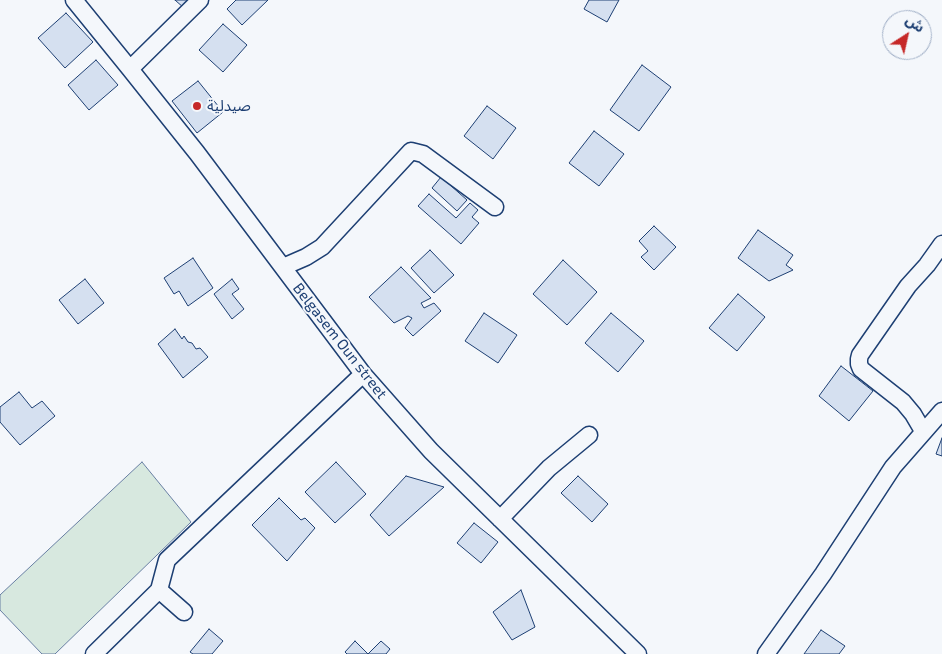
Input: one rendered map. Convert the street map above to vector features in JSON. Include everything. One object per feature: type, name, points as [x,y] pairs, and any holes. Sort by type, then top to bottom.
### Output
[{"type":"street","name":"Belgasem Oun street","points":[[74,0],[197,153],[363,374],[431,451],[638,654]]},
{"type":"street","points":[[130,68],[200,0]]},
{"type":"street","points":[[283,267],[306,258],[322,247],[411,151],[423,154],[494,207]]},
{"type":"street","points":[[923,431],[903,402],[861,369],[859,359],[908,286],[927,265],[942,244]]},
{"type":"street","points":[[94,654],[160,590],[168,560],[363,374]]},
{"type":"street","points":[[766,654],[818,581],[893,467],[942,411]]},
{"type":"street","points":[[500,519],[548,468],[589,435]]},
{"type":"street","points":[[160,590],[184,612]]},
{"type":"shaded area","points":[[142,462],[191,522],[55,654],[42,654],[0,610],[0,595]]},
{"type":"building","points":[[175,0],[192,0],[184,8]]},
{"type":"building","points":[[236,0],[268,0],[242,25],[227,9]]},
{"type":"building","points":[[589,0],[619,0],[607,22],[584,9]]},
{"type":"building","points":[[66,13],[93,42],[65,68],[38,38]]},
{"type":"building","points":[[223,24],[247,45],[223,72],[199,50]]},
{"type":"building","points":[[96,60],[118,85],[89,110],[68,85]]},
{"type":"building","points":[[642,65],[671,87],[639,131],[610,110]]},
{"type":"building","points":[[198,81],[223,112],[197,133],[172,101]]},
{"type":"building","points":[[487,106],[516,128],[493,159],[464,136]]},
{"type":"building","points":[[594,131],[624,154],[599,186],[569,163]]},
{"type":"building","points":[[441,177],[467,200],[457,211],[432,188]]},
{"type":"building","points":[[429,194],[456,218],[470,203],[478,210],[472,217],[479,223],[461,244],[418,206]]},
{"type":"building","points":[[654,226],[676,247],[654,270],[641,257],[648,251],[639,241]]},
{"type":"building","points":[[758,230],[793,255],[786,265],[793,270],[769,281],[738,258]]},
{"type":"building","points":[[430,250],[454,275],[434,293],[411,268]]},
{"type":"building","points":[[193,258],[213,288],[188,306],[179,291],[174,294],[164,278]]},
{"type":"building","points":[[563,260],[597,292],[567,325],[533,294]]},
{"type":"building","points":[[401,267],[431,298],[421,303],[424,308],[434,303],[441,311],[413,336],[405,328],[412,318],[408,316],[394,323],[369,297]]},
{"type":"building","points":[[85,279],[104,303],[78,324],[59,300]]},
{"type":"building","points":[[232,279],[239,289],[232,294],[244,309],[232,319],[214,294]]},
{"type":"building","points":[[738,294],[765,317],[737,351],[709,328]]},
{"type":"building","points":[[484,313],[517,335],[498,363],[465,341]]},
{"type":"building","points":[[611,313],[644,341],[618,372],[585,343]]},
{"type":"building","points":[[175,329],[182,339],[184,336],[196,349],[200,348],[208,357],[183,378],[158,344]]},
{"type":"building","points":[[841,366],[873,391],[849,421],[819,396]]},
{"type":"building","points":[[19,392],[32,408],[42,401],[55,416],[20,445],[0,422],[0,407]]},
{"type":"building","points":[[942,438],[942,456],[936,454]]},
{"type":"building","points":[[336,462],[366,494],[335,523],[305,492]]},
{"type":"building","points":[[406,476],[444,487],[389,536],[370,515]]},
{"type":"building","points":[[578,476],[608,504],[592,522],[561,493]]},
{"type":"building","points":[[279,498],[301,520],[305,518],[315,528],[287,561],[252,525]]},
{"type":"building","points":[[474,523],[498,542],[481,563],[457,543]]},
{"type":"building","points":[[521,590],[535,627],[512,640],[493,612]]},
{"type":"building","points":[[209,629],[223,641],[212,654],[193,654],[190,652]]},
{"type":"building","points":[[821,630],[845,646],[839,654],[804,654]]},
{"type":"building","points":[[355,641],[368,654],[347,654],[345,652]]},
{"type":"building","points":[[381,641],[390,649],[386,654],[368,654]]},
{"type":"place","name":"صيدلية","points":[[197,106]]}]
